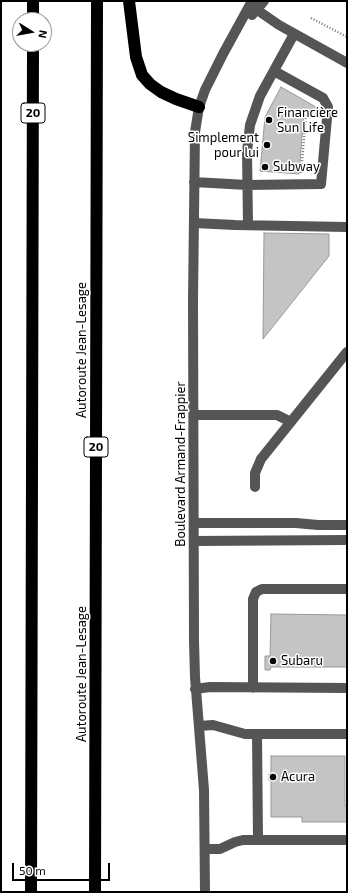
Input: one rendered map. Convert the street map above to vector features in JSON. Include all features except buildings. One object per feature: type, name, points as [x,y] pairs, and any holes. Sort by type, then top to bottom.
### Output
[{"type":"highway","points":[[33,1],[33,12]]},
{"type":"highway","name":"Autoroute Jean-Lesage","points":[[95,892],[97,1]]},
{"type":"highway","points":[[129,1],[136,57],[142,75],[150,84],[161,92],[199,107]]},
{"type":"highway","name":"20","points":[[31,892],[33,52]]},
{"type":"street","name":"Boulevard Armand-Frappier","points":[[205,892],[204,790],[195,689],[194,641],[195,132],[199,107],[210,79],[229,43],[252,5],[264,1]]},
{"type":"street","points":[[252,5],[294,34],[347,63]]},
{"type":"street","points":[[248,225],[247,152],[250,125],[260,96],[294,34]]},
{"type":"street","points":[[194,182],[247,185],[321,184],[328,107],[323,98],[274,71]]},
{"type":"street","points":[[194,223],[347,227]]},
{"type":"street","points":[[255,487],[255,473],[258,465],[347,352]]},
{"type":"street","points":[[194,415],[272,415],[282,417],[291,422]]},
{"type":"street","points":[[194,523],[296,523],[347,525]]},
{"type":"street","points":[[194,541],[347,540]]},
{"type":"street","points":[[253,688],[253,598],[256,592],[262,589],[347,589]]},
{"type":"street","points":[[195,689],[210,687],[347,688]]},
{"type":"street","points":[[199,726],[213,725],[239,733],[257,734],[347,734]]},
{"type":"street","points":[[257,734],[258,840]]},
{"type":"street","points":[[205,849],[223,848],[238,840],[347,840]]},
{"type":"path","points":[[311,18],[347,37]]},
{"type":"path","points":[[301,178],[306,115],[312,115]]},
{"type":"place","name":"Financière Sun Life","points":[[269,120]]},
{"type":"place","name":"Simplement pour lui","points":[[267,145]]},
{"type":"place","name":"Subway","points":[[265,167]]},
{"type":"place","name":"Subaru","points":[[273,661]]},
{"type":"place","name":"Acura","points":[[273,777]]}]
